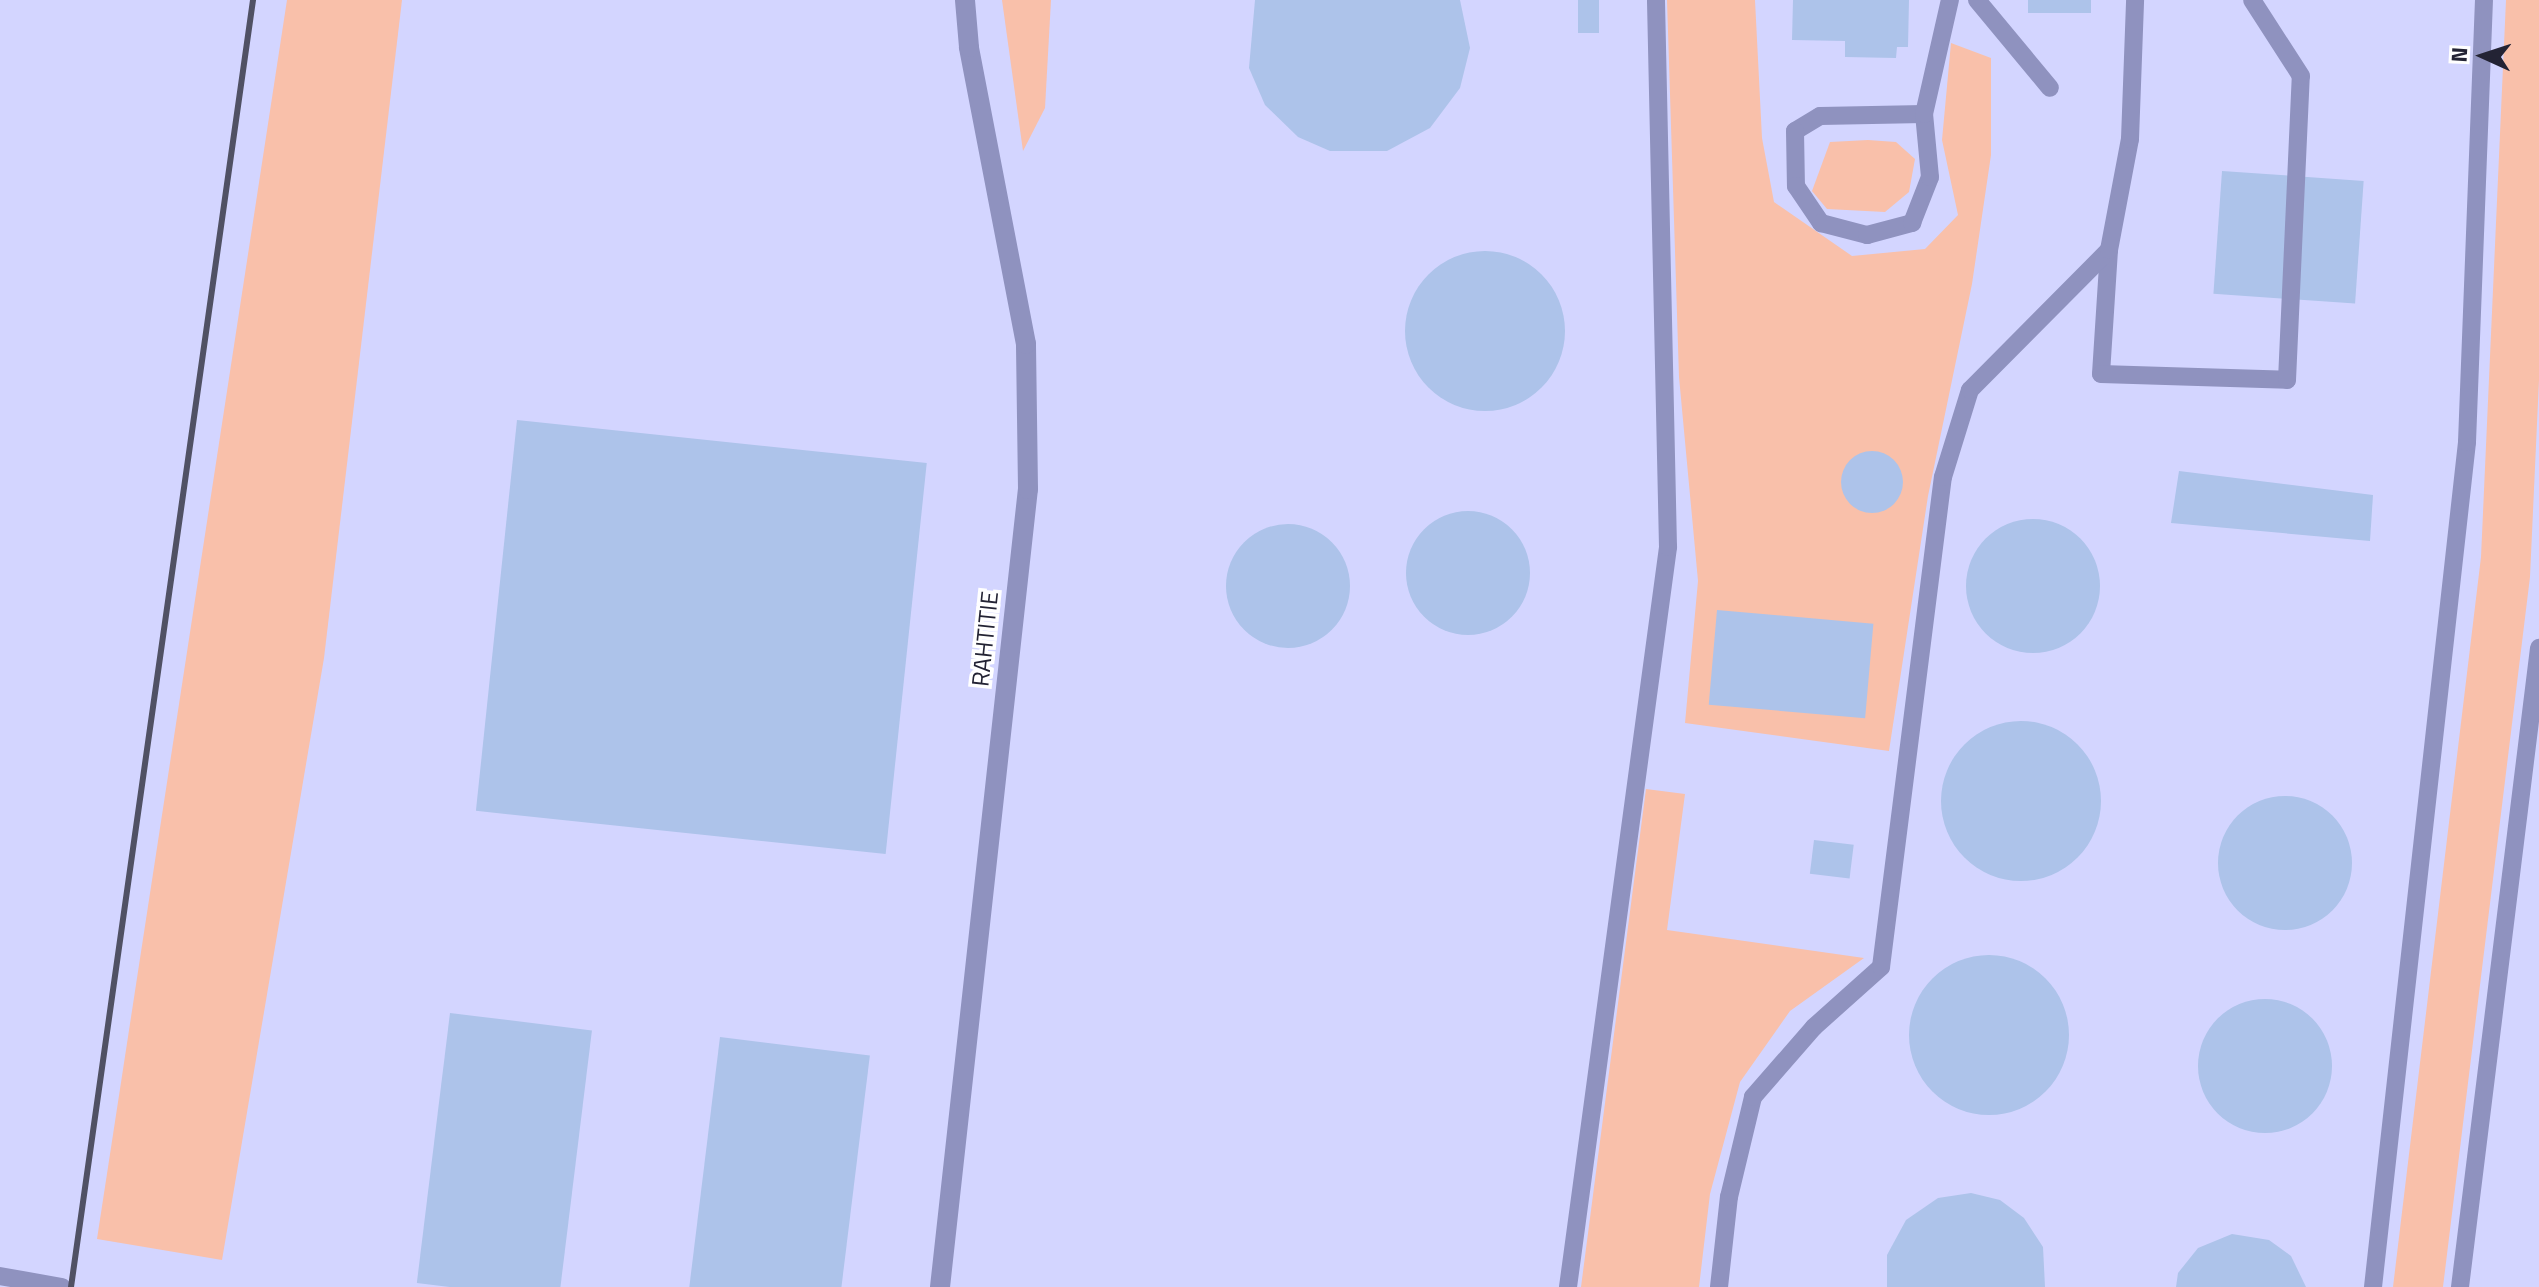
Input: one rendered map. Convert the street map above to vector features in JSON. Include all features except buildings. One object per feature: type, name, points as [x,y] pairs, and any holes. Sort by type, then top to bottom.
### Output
[{"type":"street","name":"RAHTITIE","points":[[940,1287],[1028,489],[1026,344],[969,47],[965,0]]},
{"type":"lane","points":[[1568,1287],[1668,547],[1656,0]]},
{"type":"lane","points":[[1924,114],[1820,116],[1795,131],[1796,186],[1821,223],[1867,235],[1912,223],[1930,177],[1924,114],[1950,0]]},
{"type":"lane","points":[[1977,0],[2050,88]]},
{"type":"lane","points":[[2135,0],[2130,139],[2109,250],[2101,374],[2287,380],[2301,76],[2252,0]]},
{"type":"lane","points":[[2373,1287],[2467,442],[2484,0]]},
{"type":"lane","points":[[1719,1287],[1729,1197],[1753,1097],[1814,1027],[1881,967],[1943,477],[1970,390],[2109,250]]},
{"type":"lane","points":[[2460,1287],[2539,648]]},
{"type":"lane","points":[[0,1276],[62,1287]]},
{"type":"shaded area","points":[[0,0],[2539,0],[2539,1287],[0,1287]]},
{"type":"shaded area","points":[[287,0],[402,0],[324,658],[222,1260],[97,1239]]},
{"type":"shaded area","points":[[1002,0],[1051,0],[1045,108],[1023,151]]},
{"type":"shaded area","points":[[1667,0],[1755,0],[1762,138],[1774,202],[1852,256],[1925,249],[1958,215],[1942,140],[1951,43],[1991,58],[1991,155],[1972,284],[1928,496],[1889,751],[1685,723],[1698,581],[1679,377]]},
{"type":"shaded area","points":[[2506,0],[2539,0],[2539,380],[2530,577],[2443,1287],[2393,1287],[2481,557]]},
{"type":"shaded area","points":[[1830,142],[1896,142],[1915,159],[1909,192],[1885,212],[1827,209],[1812,191]]},
{"type":"shaded area","points":[[1646,789],[1685,794],[1667,930],[1864,958],[1790,1011],[1740,1082],[1710,1194],[1699,1287],[1581,1287]]},
{"type":"railway","points":[[71,1287],[253,0]]}]
